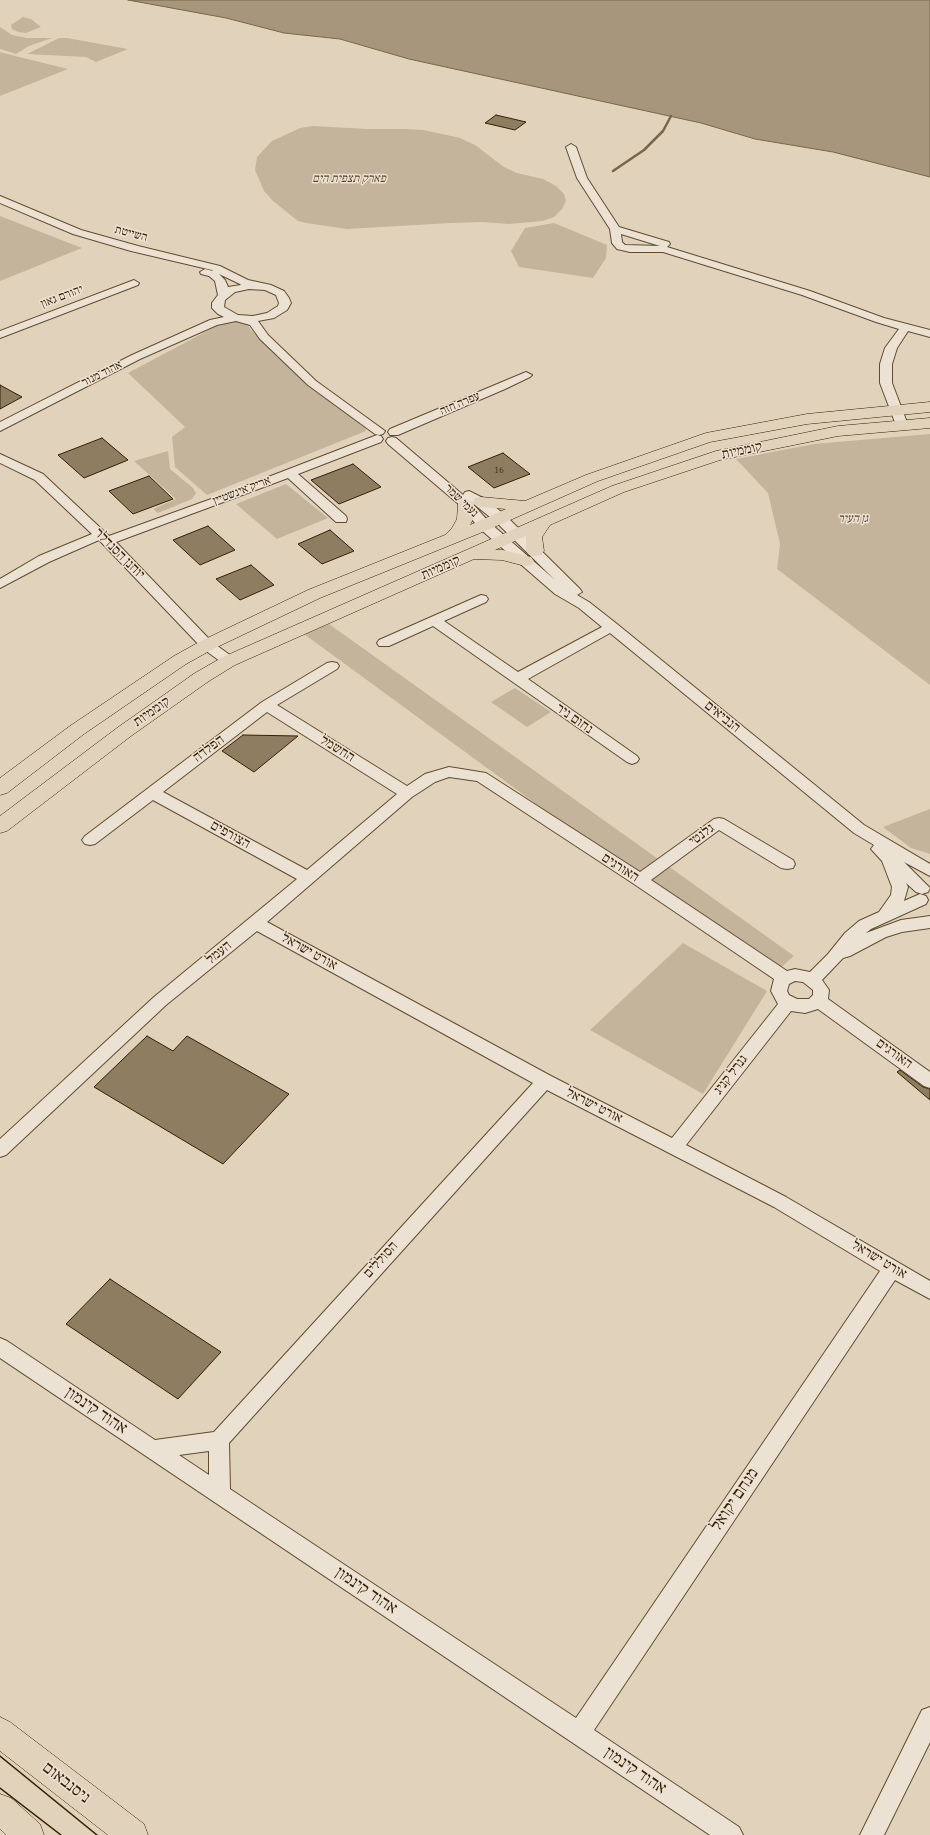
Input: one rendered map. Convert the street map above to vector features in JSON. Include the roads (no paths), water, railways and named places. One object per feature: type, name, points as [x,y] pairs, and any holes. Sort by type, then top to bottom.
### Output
[{"type":"main road","name":"קוממיות","points":[[0,788],[77,730],[180,660],[207,645],[314,594],[592,478],[706,438],[807,419],[897,409],[930,407]]},
{"type":"main road","name":"קוממיות","points":[[0,826],[120,734],[202,677],[229,661],[618,489],[716,456],[838,431],[930,423]]},
{"type":"main road","points":[[451,538],[459,530],[473,503],[528,505]]},
{"type":"main road","points":[[469,556],[530,556],[534,537],[543,523]]},
{"type":"main road","name":"ניסנבאום","points":[[0,1732],[133,1835]]},
{"type":"main road","points":[[0,1809],[29,1835]]},
{"type":"street","points":[[571,147],[582,178],[615,229],[617,242],[621,247],[630,249],[656,248],[668,250],[806,293],[880,320],[906,326],[930,334]]},
{"type":"street","name":"השייטת","points":[[0,199],[41,218],[77,232],[124,246],[216,268],[244,282],[274,289],[284,298],[285,303],[283,308],[277,313]]},
{"type":"street","name":"השייטת","points":[[0,206],[44,226],[95,243],[213,274],[222,284],[223,296]]},
{"type":"street","points":[[615,229],[830,296],[884,316],[906,326]]},
{"type":"street","points":[[617,242],[628,236],[641,237]]},
{"type":"street","name":"יהורם גאון","points":[[0,335],[134,283]]},
{"type":"street","points":[[223,296],[240,288],[258,286]]},
{"type":"street","name":"אהוד מנור","points":[[206,325],[216,315],[218,303],[223,296]]},
{"type":"street","points":[[218,308],[222,312],[254,323],[264,337],[292,365],[378,435],[382,442],[393,436]]},
{"type":"street","points":[[277,313],[270,320],[269,327],[292,365]]},
{"type":"street","name":"אהוד מנור","points":[[0,427],[136,357],[206,325],[224,319],[262,318],[277,313]]},
{"type":"street","points":[[902,425],[886,383],[886,364],[891,348],[906,326]]},
{"type":"street","name":"עפרה חזה","points":[[393,436],[526,375]]},
{"type":"street","name":"אריק אינשטיין","points":[[0,584],[44,559],[289,473],[378,435]]},
{"type":"street","name":"נעמי שמר","points":[[393,436],[418,462],[473,503],[510,538]]},
{"type":"street","name":"יוחנן הסנדלר","points":[[0,458],[39,477],[104,538],[207,645],[229,661]]},
{"type":"street","points":[[289,473],[341,519]]},
{"type":"street","name":"הנביאים","points":[[510,538],[530,556],[560,591],[584,605],[612,627],[859,829],[889,859],[924,889],[923,908],[930,916]]},
{"type":"street","points":[[384,643],[480,600]]},
{"type":"street","name":"נחום ניר","points":[[434,620],[632,759]]},
{"type":"street","points":[[517,679],[612,627]]},
{"type":"street","name":"הפלדה","points":[[90,840],[267,705],[332,666]]},
{"type":"street","name":"החשמל","points":[[267,705],[407,793]]},
{"type":"street","name":"העמל","points":[[0,1150],[143,1016],[256,923],[407,793],[430,778],[449,772]]},
{"type":"street","name":"האורגים","points":[[449,772],[481,777],[640,880],[785,978]]},
{"type":"street","name":"הצורפים","points":[[151,792],[308,878]]},
{"type":"street","name":"גלנטי","points":[[640,880],[719,823],[787,864]]},
{"type":"street","name":"הנביאים","points":[[859,829],[930,871]]},
{"type":"street","points":[[885,915],[896,903],[900,887],[889,859]]},
{"type":"street","points":[[813,979],[834,958],[850,937],[865,925],[885,915],[924,889]]},
{"type":"street","points":[[834,958],[880,933],[901,926],[930,922]]},
{"type":"street","name":"אורט ישראל","points":[[256,923],[545,1081],[780,1202],[930,1291]]},
{"type":"street","points":[[795,975],[807,976],[813,979],[821,990],[819,1001],[815,1004],[805,1007],[788,1003],[783,999],[779,991],[779,986],[785,978],[795,975]]},
{"type":"street","name":"האורגים","points":[[819,1001],[930,1081]]},
{"type":"street","name":"גנרל קניג","points":[[674,1148],[788,1003]]},
{"type":"street","name":"הסוללים","points":[[219,1440],[545,1081]]},
{"type":"street","name":"מנחם יקואל","points":[[578,1733],[893,1268]]},
{"type":"street","name":"אהוד קינמון","points":[[0,1347],[731,1835]]},
{"type":"street","points":[[154,1449],[219,1440],[220,1493]]},
{"type":"street","points":[[872,1835],[930,1718]]},
{"type":"waterway","points":[[613,171],[644,150],[663,131],[671,116]]},
{"type":"tram line","points":[[0,1756],[97,1835]]},
{"type":"tram line","points":[[0,1788],[61,1835]]},
{"type":"park label","name":"פארק תצפית הים","points":[[349,179]]},
{"type":"park label","name":"גן העיר","points":[[853,519]]}]
